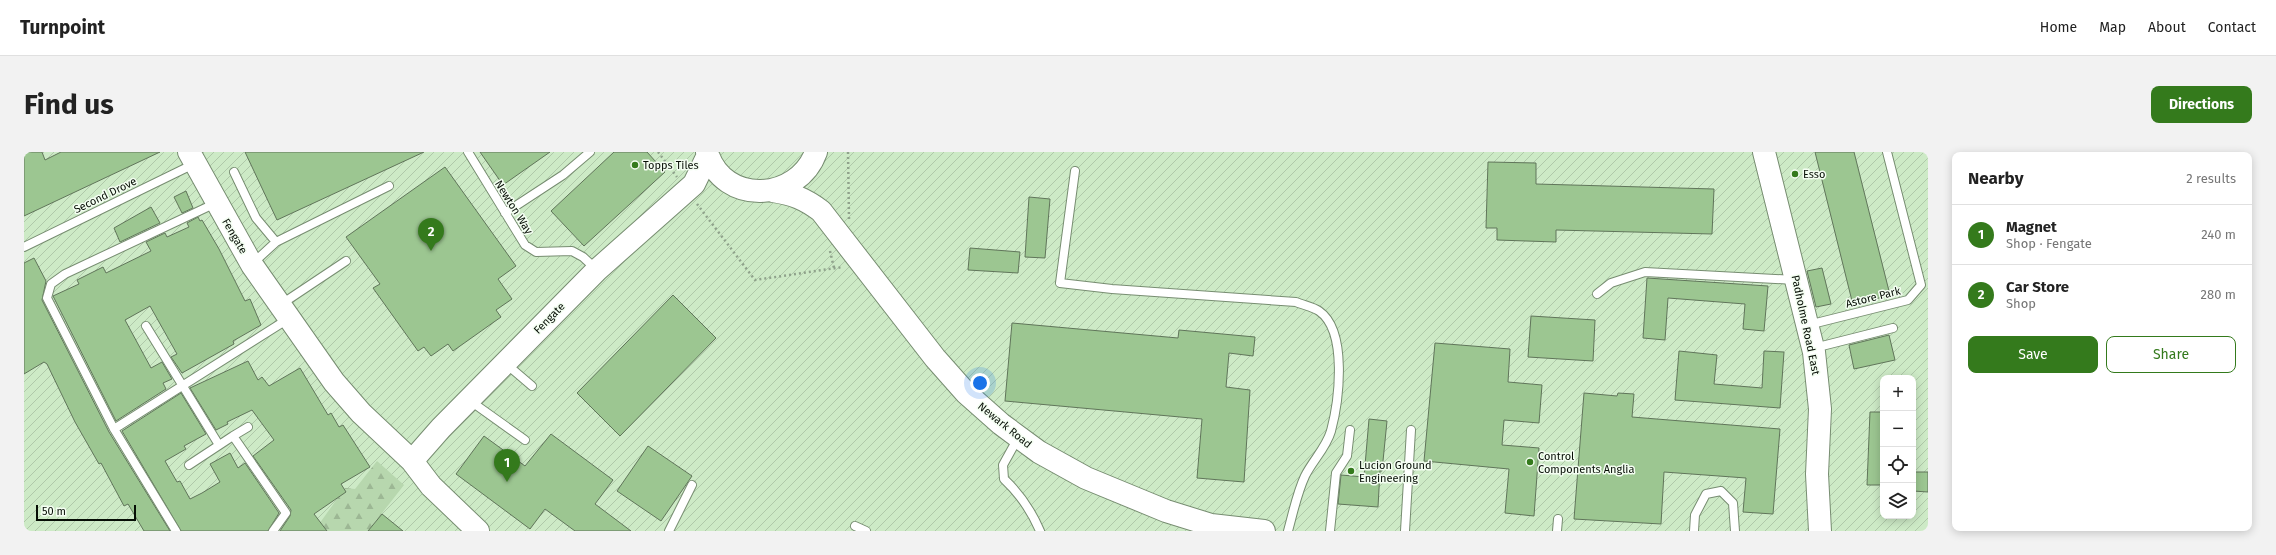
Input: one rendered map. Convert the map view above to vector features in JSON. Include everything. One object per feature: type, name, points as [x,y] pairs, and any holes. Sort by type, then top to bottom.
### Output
[{"type":"street","name":"Padholme Road East","points":[[1764,152],[1813,348],[1820,409],[1817,474],[1820,531]]},
{"type":"street","name":"Fengate","points":[[412,461],[469,400],[597,270],[691,187],[707,153]]},
{"type":"street","points":[[707,153],[720,174],[739,187]]},
{"type":"street","points":[[773,191],[789,185],[798,178],[815,157]]},
{"type":"street","name":"Newark Road","points":[[815,157],[813,184],[821,212]]},
{"type":"street","name":"Fengate","points":[[192,158],[252,265],[334,382],[361,413],[412,461],[431,486],[478,531]]},
{"type":"street","points":[[691,187],[739,187]]},
{"type":"street","name":"Newark Road","points":[[739,187],[762,192],[773,191],[791,194],[801,198],[821,212],[935,358],[966,393],[1001,424],[1039,452],[1086,478],[1166,511],[1211,525],[1264,531]]},
{"type":"street","name":"Padholme Road East","points":[[1819,501],[1833,531]]},
{"type":"lane","name":"Newton Way","points":[[468,152],[525,245],[536,252],[572,251],[583,256],[597,270]]},
{"type":"lane","points":[[504,213],[563,175],[590,152]]},
{"type":"lane","name":"Astore Park","points":[[1808,325],[1908,300],[1922,285],[1887,152]]},
{"type":"lane","name":"Second Drove","points":[[24,247],[192,158]]},
{"type":"lane","points":[[234,172],[256,218],[276,242]]},
{"type":"lane","points":[[1075,172],[1060,283],[1112,289],[1296,302],[1320,312],[1333,329],[1339,350],[1338,383],[1331,431],[1321,452],[1306,475],[1288,531]]},
{"type":"lane","points":[[252,265],[276,242],[389,186]]},
{"type":"lane","points":[[176,531],[114,429],[47,298],[51,284],[66,274],[216,202]]},
{"type":"lane","points":[[114,429],[182,385],[284,312],[346,261]]},
{"type":"lane","points":[[1597,294],[1612,283],[1645,272],[1796,280]]},
{"type":"lane","points":[[146,326],[219,445]]},
{"type":"lane","points":[[1813,348],[1893,328]]},
{"type":"lane","points":[[505,363],[532,386]]},
{"type":"lane","points":[[469,400],[525,440]]},
{"type":"lane","points":[[189,465],[248,427]]},
{"type":"lane","points":[[1330,531],[1336,473],[1347,456],[1350,430]]},
{"type":"lane","points":[[1405,531],[1411,430]]},
{"type":"lane","points":[[233,436],[286,513],[273,531]]},
{"type":"lane","points":[[1019,437],[1003,465],[1004,479],[1018,493],[1033,514],[1040,531]]},
{"type":"lane","points":[[669,531],[692,485]]},
{"type":"lane","points":[[1694,531],[1695,515],[1706,494],[1721,491],[1734,503],[1735,531]]},
{"type":"lane","points":[[1557,531],[1558,519]]},
{"type":"lane","points":[[855,526],[866,531]]},
{"type":"path","points":[[658,152],[691,187],[755,280],[863,264]]},
{"type":"shaded area","points":[[24,152],[1928,152],[1928,531],[24,531]]},
{"type":"green space","points":[[377,461],[404,485],[368,531],[314,531],[345,488],[355,489]]},
{"type":"building","points":[[24,152],[42,152],[45,160],[61,152],[160,152],[24,216]]},
{"type":"building","points":[[245,152],[424,152],[277,220]]},
{"type":"building","points":[[480,152],[550,152],[503,185]]},
{"type":"building","points":[[614,152],[647,152],[665,172],[584,246],[551,211]]},
{"type":"building","points":[[1815,152],[1854,152],[1890,295],[1853,305]]},
{"type":"building","points":[[1488,162],[1536,163],[1536,184],[1714,189],[1712,234],[1556,230],[1556,242],[1497,240],[1497,228],[1486,228]]},
{"type":"building","points":[[445,167],[516,266],[498,279],[512,299],[496,310],[501,317],[453,351],[448,344],[431,356],[424,347],[418,351],[373,288],[380,284],[346,237]]},
{"type":"building","points":[[186,191],[193,208],[182,213],[174,197]]},
{"type":"building","points":[[1029,197],[1050,199],[1045,258],[1025,257]]},
{"type":"building","points":[[151,207],[160,223],[120,242],[114,228]]},
{"type":"building","points":[[198,217],[200,221],[202,220],[219,249],[245,301],[250,299],[261,325],[233,341],[234,344],[182,373],[171,357],[177,354],[150,306],[125,320],[151,368],[162,362],[172,379],[163,383],[166,389],[116,421],[53,296],[79,284],[77,280],[103,267],[106,273],[151,251],[146,242],[165,233],[167,237],[189,227],[187,223]]},
{"type":"building","points":[[970,248],[1020,252],[1018,273],[968,270]]},
{"type":"building","points":[[34,258],[46,281],[42,300],[109,432],[170,531],[144,531],[128,504],[124,506],[101,463],[99,464],[75,422],[47,364],[44,362],[24,374],[24,263]]},
{"type":"building","points":[[1822,268],[1831,304],[1816,307],[1807,271]]},
{"type":"building","points":[[1647,278],[1768,286],[1764,331],[1743,329],[1745,304],[1668,298],[1665,340],[1643,338]]},
{"type":"building","points":[[673,295],[716,338],[620,436],[577,393]]},
{"type":"building","points":[[1531,316],[1595,320],[1593,361],[1528,357]]},
{"type":"building","points":[[1012,323],[1178,338],[1179,330],[1255,337],[1253,356],[1229,353],[1226,387],[1250,390],[1244,482],[1197,478],[1202,419],[1005,401]]},
{"type":"building","points":[[1889,335],[1895,360],[1854,369],[1849,345]]},
{"type":"building","points":[[1435,343],[1510,349],[1508,382],[1542,385],[1539,423],[1504,420],[1502,445],[1539,448],[1534,516],[1505,513],[1509,469],[1424,461]]},
{"type":"building","points":[[1679,351],[1717,355],[1714,384],[1762,388],[1764,351],[1784,352],[1780,408],[1675,400]]},
{"type":"building","points":[[248,361],[258,380],[262,377],[269,386],[300,368],[328,415],[331,413],[339,427],[343,425],[370,467],[341,484],[346,492],[314,514],[327,531],[280,531],[290,516],[291,510],[253,456],[274,440],[252,410],[227,422],[228,424],[216,430],[190,388]]},
{"type":"building","points":[[181,393],[206,434],[184,446],[186,449],[165,461],[177,482],[180,481],[190,499],[202,493],[220,482],[210,464],[230,453],[238,468],[245,463],[279,513],[268,531],[181,531],[122,431]]},
{"type":"building","points":[[1584,393],[1617,396],[1618,393],[1634,394],[1632,417],[1780,429],[1773,514],[1743,512],[1746,478],[1664,472],[1661,524],[1574,519]]},
{"type":"building","points":[[1870,412],[1880,412],[1880,485],[1867,485]]},
{"type":"building","points":[[1369,419],[1387,421],[1382,471],[1380,471],[1378,507],[1338,504],[1341,475],[1364,477]]},
{"type":"building","points":[[551,434],[613,480],[595,504],[631,531],[575,531],[545,509],[530,529],[456,474],[484,436],[525,466]]},
{"type":"building","points":[[648,446],[692,476],[661,521],[617,491]]},
{"type":"building","points":[[1916,472],[1928,472],[1928,492],[1916,491]]},
{"type":"building","points":[[382,514],[403,531],[368,531]]},
{"type":"place","name":"Topps Tiles","points":[[635,165]]},
{"type":"place","name":"Esso","points":[[1795,174]]},
{"type":"place","name":"Car Store","points":[[431,251]]},
{"type":"place","name":"Control Components Anglia","points":[[1530,462]]},
{"type":"place","name":"Lucion Ground Engineering","points":[[1351,471]]},
{"type":"place","name":"Magnet","points":[[507,482]]}]
